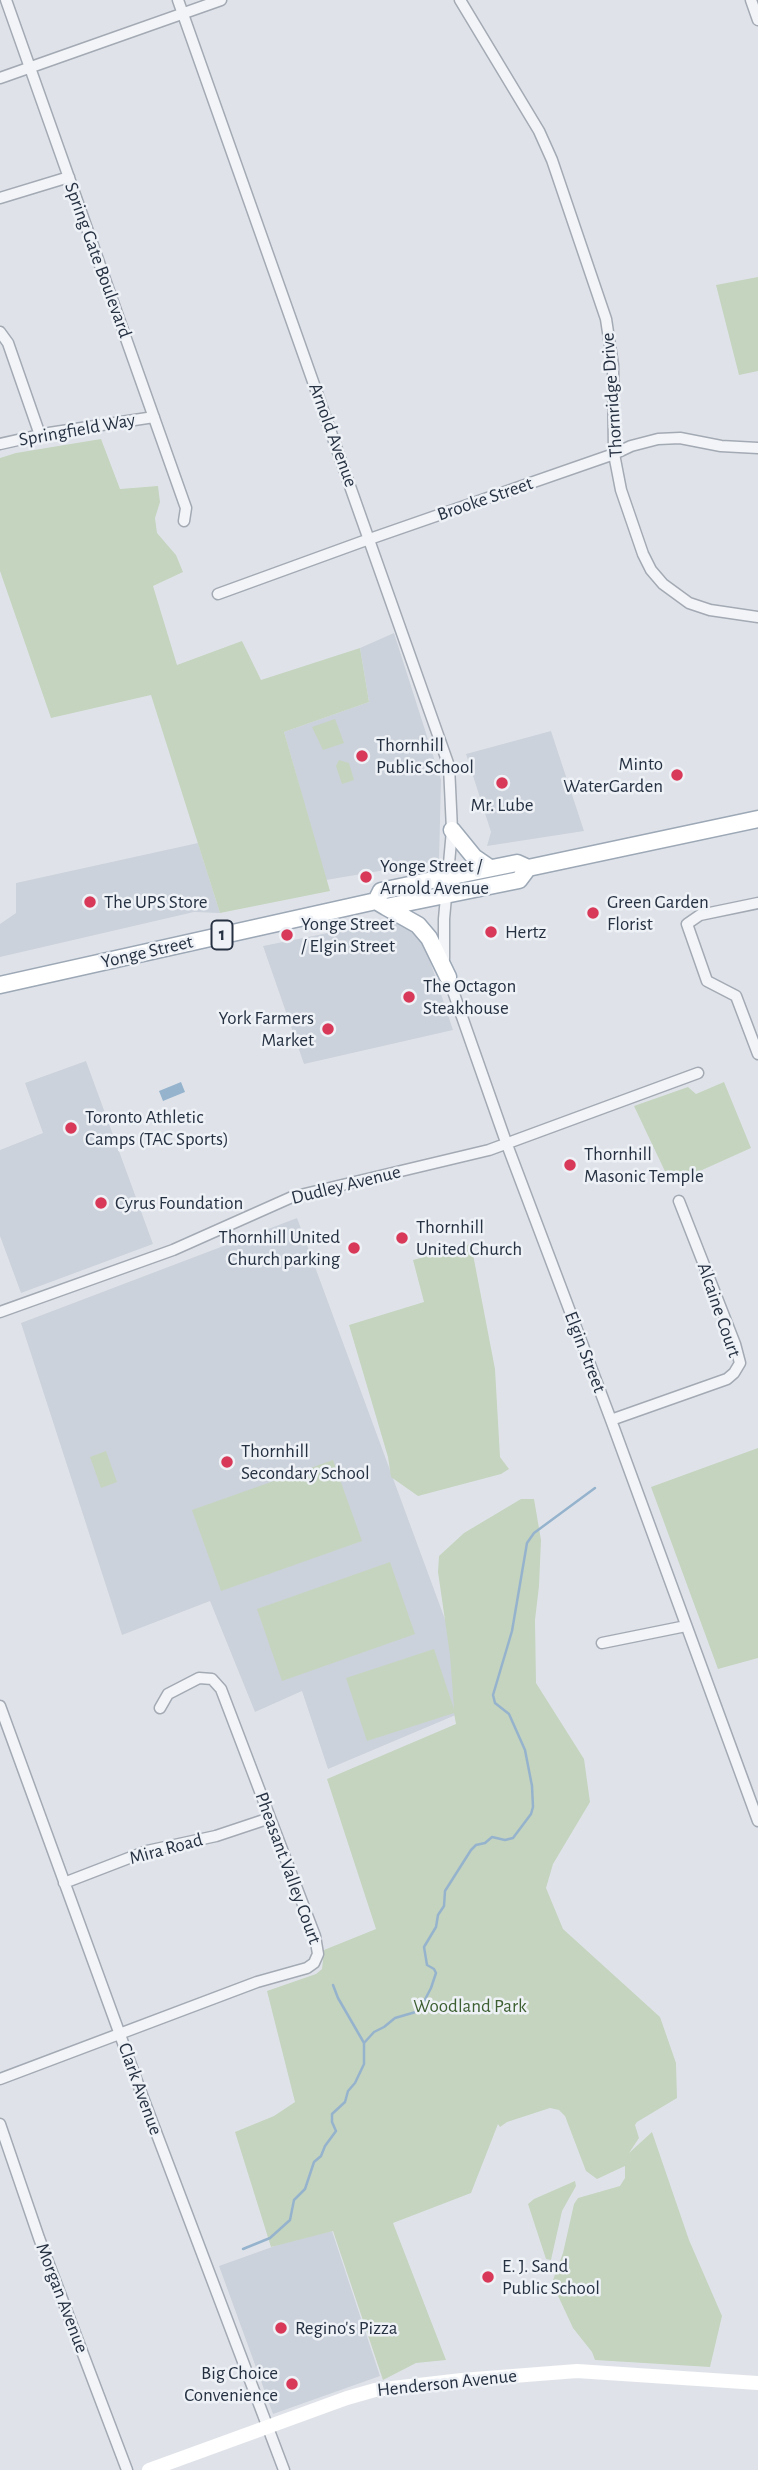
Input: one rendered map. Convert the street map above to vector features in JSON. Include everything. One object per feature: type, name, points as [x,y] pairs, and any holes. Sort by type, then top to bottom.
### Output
[{"type":"main road","name":"Yonge Street","points":[[381,904],[381,891],[517,863],[528,867],[758,820]]},
{"type":"main road","points":[[452,830],[474,857],[490,868]]},
{"type":"main road","name":"Yonge Street","points":[[0,985],[381,904],[446,896],[519,880],[528,867]]},
{"type":"main road","points":[[381,904],[418,925],[429,937],[448,977]]},
{"type":"street","name":"Spring Gate Boulevard","points":[[6,0],[186,508],[184,521]]},
{"type":"street","name":"Arnold Avenue","points":[[178,0],[449,766],[452,830],[448,877]]},
{"type":"street","points":[[0,78],[221,0]]},
{"type":"street","name":"Thornridge Drive","points":[[460,0],[539,131],[552,160],[606,319],[613,365],[614,454],[621,490],[651,570],[663,584],[689,603],[710,610],[758,617]]},
{"type":"street","points":[[751,0],[758,20]]},
{"type":"street","points":[[0,198],[69,177]]},
{"type":"street","points":[[0,332],[8,343],[40,435]]},
{"type":"street","name":"Springfield Way","points":[[0,444],[154,417]]},
{"type":"street","name":"Brooke Street","points":[[218,594],[631,446],[658,439],[680,438],[721,446],[758,448]]},
{"type":"street","name":"Elgin Street","points":[[448,877],[443,942],[448,977],[506,1142],[758,1821]]},
{"type":"street","points":[[758,903],[700,915],[687,924],[704,976],[707,981],[736,996],[758,1054]]},
{"type":"street","name":"Dudley Avenue","points":[[0,1312],[173,1250],[292,1197],[489,1150],[698,1073]]},
{"type":"street","name":"Alcaine Court","points":[[611,1420],[727,1380],[740,1363],[679,1201]]},
{"type":"street","points":[[602,1643],[686,1626]]},
{"type":"street","name":"Pheasant Valley Court","points":[[120,2035],[257,1983],[307,1968],[314,1963],[318,1954],[315,1936],[218,1685],[212,1679],[199,1678],[168,1694],[160,1707]]},
{"type":"street","name":"Clark Avenue","points":[[0,1706],[120,2035],[284,2470]]},
{"type":"street","name":"Mira Road","points":[[64,1883],[147,1851],[216,1836],[270,1818]]},
{"type":"street","points":[[0,2079],[120,2035]]},
{"type":"street","name":"Morgan Avenue","points":[[0,2124],[39,2238],[127,2470]]},
{"type":"street","name":"Henderson Avenue","points":[[149,2470],[355,2395],[461,2379],[577,2371],[758,2383]]},
{"type":"shaded area","name":"Thornhill Public School","points":[[394,633],[441,780],[439,861],[326,880],[284,732],[369,702],[360,648]]},
{"type":"shaded area","points":[[551,731],[584,831],[487,846],[491,832],[466,754]]},
{"type":"shaded area","points":[[198,843],[220,913],[194,912],[0,957],[0,924],[16,913],[16,883]]},
{"type":"shaded area","points":[[403,918],[421,934],[453,1030],[304,1064],[263,946]]},
{"type":"shaded area","points":[[86,1061],[153,1244],[21,1293],[0,1236],[0,1150],[43,1133],[25,1083]]},
{"type":"shaded area","name":"Thornhill Secondary School","points":[[297,1218],[477,1706],[328,1769],[302,1691],[255,1712],[210,1601],[122,1635],[21,1323]]},
{"type":"shaded area","points":[[332,2231],[380,2376],[273,2414],[219,2266],[286,2242]]},
{"type":"green space","points":[[758,277],[758,371],[739,375],[716,285]]},
{"type":"green space","points":[[101,439],[120,489],[158,486],[160,502],[155,518],[157,533],[176,555],[183,572],[153,586],[177,665],[242,641],[261,680],[360,648],[369,702],[284,732],[330,891],[220,913],[151,695],[51,718],[0,571],[0,458]]},
{"type":"green space","points":[[335,719],[344,743],[323,750],[312,727]]},
{"type":"green space","points":[[339,760],[349,763],[354,780],[342,784],[336,766]]},
{"type":"green space","points":[[724,1082],[751,1148],[671,1184],[634,1106],[688,1087],[696,1094]]},
{"type":"green space","points":[[471,1244],[495,1369],[500,1457],[509,1469],[501,1474],[418,1496],[391,1477],[388,1457],[349,1325],[424,1302],[413,1260]]},
{"type":"green space","points":[[758,1448],[758,1658],[718,1669],[651,1487]]},
{"type":"green space","points":[[106,1451],[117,1482],[101,1488],[90,1457]]},
{"type":"green space","points":[[333,1460],[362,1541],[221,1591],[192,1510]]},
{"type":"green space","name":"Woodland Park","points":[[521,1499],[534,1499],[541,1540],[535,1620],[536,1683],[584,1759],[590,1802],[553,1864],[546,1888],[563,1929],[660,2017],[676,2063],[677,2098],[637,2122],[635,2125],[639,2138],[629,2153],[652,2132],[689,2240],[722,2316],[710,2367],[595,2360],[573,2328],[553,2280],[563,2253],[574,2204],[578,2198],[620,2186],[625,2178],[625,2166],[597,2179],[586,2171],[565,2116],[559,2110],[550,2108],[507,2122],[500,2127],[498,2124],[471,2193],[393,2223],[446,2360],[416,2363],[383,2380],[333,2231],[271,2247],[235,2132],[274,2116],[295,2102],[267,1991],[316,1974],[322,1969],[324,1950],[376,1929],[327,1779],[456,1724],[454,1713],[367,1741],[346,1678],[434,1649],[454,1709],[450,1655],[438,1572],[439,1556],[464,1533]]},
{"type":"green space","points":[[390,1562],[415,1634],[282,1681],[257,1609]]},
{"type":"green space","points":[[575,2181],[576,2186],[562,2211],[551,2260],[546,2259],[528,2204]]},
{"type":"water","points":[[181,1082],[185,1092],[163,1101],[159,1091]]},
{"type":"waterway","points":[[364,2043],[374,2032],[395,2018],[419,2011],[436,1973],[427,1965],[424,1947],[444,1906],[445,1891],[471,1850],[492,1837],[505,1840],[513,1838],[531,1814],[532,1786],[525,1750],[509,1714],[495,1703],[493,1695],[512,1631],[527,1543],[534,1533],[595,1488]]},
{"type":"waterway","points":[[243,2249],[270,2238],[290,2220],[294,2200],[305,2189],[314,2162],[321,2156],[336,2131],[332,2114],[345,2102],[348,2091],[364,2064],[364,2043],[333,1985]]},
{"type":"place","name":"Thornhill Public School","points":[[362,756]]},
{"type":"place","name":"Minto WaterGarden","points":[[677,775]]},
{"type":"place","name":"Mr. Lube","points":[[502,783]]},
{"type":"place","name":"Yonge Street / Arnold Avenue","points":[[366,877]]},
{"type":"place","name":"The UPS Store","points":[[90,902]]},
{"type":"place","name":"Green Garden Florist","points":[[593,913]]},
{"type":"place","name":"Hertz","points":[[491,932]]},
{"type":"place","name":"Yonge Street / Elgin Street","points":[[287,935]]},
{"type":"place","name":"The Octagon Steakhouse","points":[[409,997]]},
{"type":"place","name":"York Farmers Market","points":[[328,1029]]},
{"type":"place","name":"Toronto Athletic Camps (TAC Sports)","points":[[71,1128]]},
{"type":"place","name":"Thornhill Masonic Temple","points":[[570,1165]]},
{"type":"place","name":"Cyrus Foundation","points":[[101,1203]]},
{"type":"place","name":"Thornhill United Church","points":[[402,1238]]},
{"type":"place","name":"Thornhill United Church parking","points":[[354,1248]]},
{"type":"place","name":"Thornhill Secondary School","points":[[227,1462]]},
{"type":"place","name":"E. J. Sand Public School","points":[[488,2277]]},
{"type":"place","name":"Regino's Pizza","points":[[281,2328]]},
{"type":"place","name":"Big Choice Convenience","points":[[292,2384]]}]
